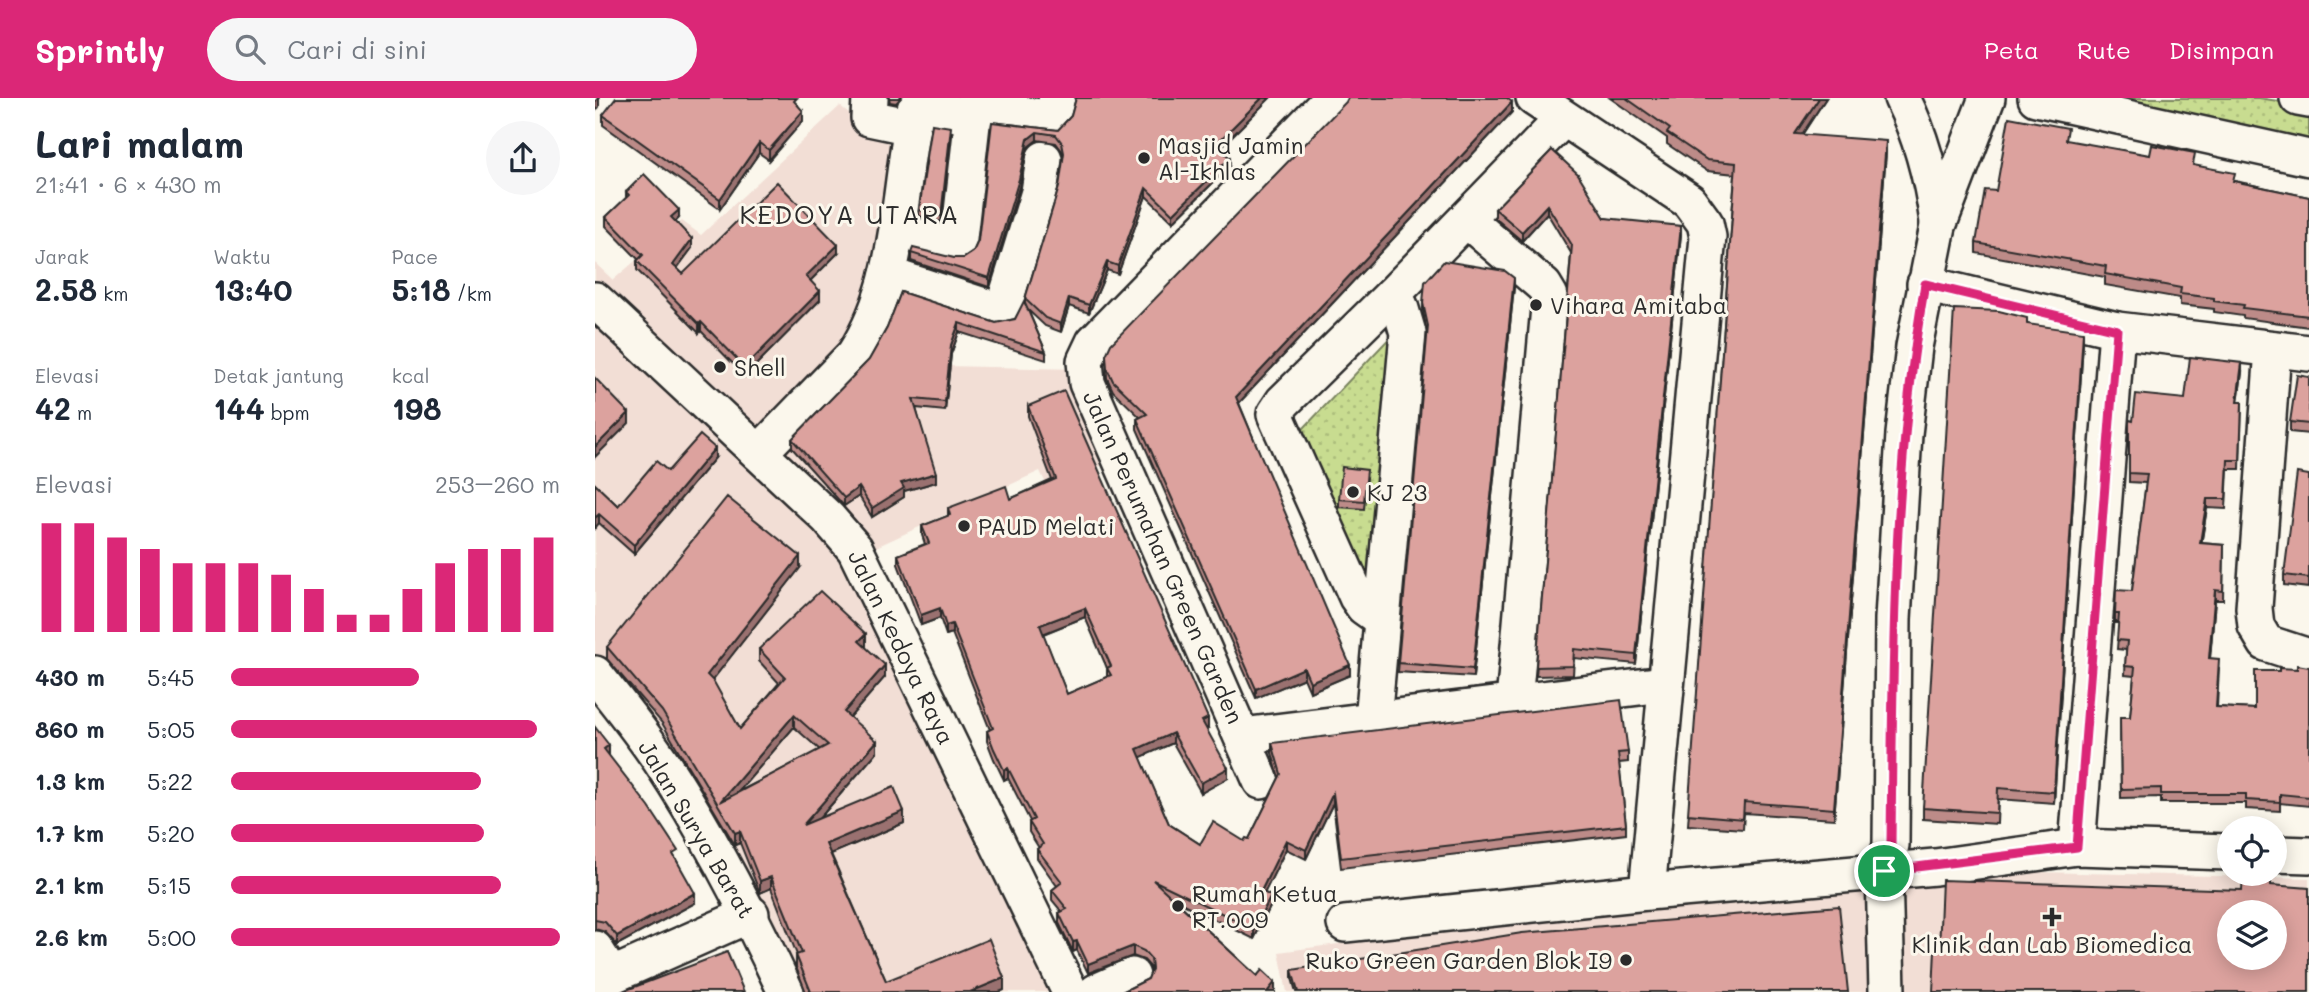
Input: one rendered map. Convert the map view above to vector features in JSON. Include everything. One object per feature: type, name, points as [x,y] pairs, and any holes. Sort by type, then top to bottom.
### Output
[{"type":"street","points":[[870,98],[869,118],[913,118]]},
{"type":"street","points":[[759,453],[854,355],[888,275],[899,232],[913,118],[920,107],[983,108],[1052,119],[1058,98]]},
{"type":"street","name":"Jalan Perumahan Green Garden","points":[[1261,781],[1087,383],[1085,361],[1094,342],[1332,98]]},
{"type":"street","points":[[1534,98],[1689,201],[1699,211],[1707,230],[1647,892]]},
{"type":"street","points":[[1902,98],[1915,125],[1931,176],[1938,226]]},
{"type":"street","points":[[1887,992],[1893,862],[1896,570],[1906,422],[1925,284],[1938,226],[1987,98]]},
{"type":"street","points":[[2036,98],[2309,158]]},
{"type":"street","points":[[2298,98],[2309,100]]},
{"type":"street","points":[[899,232],[958,247],[974,108]]},
{"type":"street","points":[[1381,619],[1357,597],[1275,414],[1283,402],[1467,220],[1563,119]]},
{"type":"street","points":[[888,275],[1002,312],[1039,192],[1044,159]]},
{"type":"street","points":[[1467,220],[1544,286],[1550,296],[1514,702]]},
{"type":"street","points":[[1925,284],[2117,330],[2309,353]]},
{"type":"street","points":[[1373,720],[1408,332],[1400,306],[1392,295]]},
{"type":"street","name":"Jalan Kedoya Raya","points":[[595,300],[836,526],[855,549],[1070,992]]},
{"type":"street","points":[[2077,847],[2117,330]]},
{"type":"street","points":[[2273,349],[2254,608],[2256,626],[2266,643],[2309,657]]},
{"type":"street","name":"Jalan Surya Barat","points":[[595,674],[659,758],[751,914],[786,992]]},
{"type":"street","name":"Jalan Perumahan Green Garden","points":[[1242,736],[1664,684]]},
{"type":"street","points":[[1345,924],[1647,892],[1893,862],[2077,847],[2217,852]]},
{"type":"street","points":[[2287,854],[2309,855]]},
{"type":"street","points":[[1893,862],[1912,992]]},
{"type":"street","points":[[601,970],[751,914]]},
{"type":"street","points":[[1096,992],[1132,976]]},
{"type":"shaded area","points":[[840,106],[900,152],[862,304],[943,366],[1079,369],[1119,458],[1048,488],[1040,471],[874,548],[988,780],[1075,992],[788,992],[595,658],[595,263],[613,280],[682,221],[701,235]]},
{"type":"shaded area","points":[[1894,869],[2217,876],[2217,886],[2287,886],[2287,878],[2309,878],[2309,992],[1287,992],[1279,952]]},
{"type":"green space","points":[[2090,98],[2259,98],[2309,106],[2309,148]]},
{"type":"green space","points":[[1399,328],[1374,611],[1303,429]]},
{"type":"building","points":[[616,98],[797,98],[794,101],[803,111],[769,150],[759,143],[720,199],[603,115]]},
{"type":"building","points":[[1076,98],[1262,98],[1216,144],[1230,158],[1173,214],[1146,188],[1118,266],[1107,262],[1089,305],[1069,298],[1061,324],[1045,318],[1025,299],[1059,187],[1064,153],[1062,143],[1056,135],[1037,132],[1028,139],[1019,179],[989,278],[911,253],[913,248],[964,258],[973,252],[978,241],[992,122],[1058,130],[1071,116]]},
{"type":"building","points":[[1348,98],[1507,98],[1512,102],[1236,397],[1350,665],[1310,682],[1304,668],[1256,689],[1137,419],[1147,414],[1113,381],[1107,368],[1106,355],[1111,344]]},
{"type":"building","points":[[1626,98],[1819,98],[1795,134],[1886,141],[1834,809],[1744,802],[1743,819],[1688,814],[1736,163],[1707,160],[1667,133],[1670,129]]},
{"type":"building","points":[[2009,117],[2068,128],[2066,140],[2150,155],[2152,145],[2195,153],[2193,165],[2235,173],[2233,181],[2309,197],[2309,316],[2243,308],[2244,305],[2214,301],[2214,298],[2180,294],[2181,288],[2105,274],[2106,266],[1976,243],[1985,190],[1996,191]]},
{"type":"building","points":[[932,124],[951,127],[941,216],[919,210]]},
{"type":"building","points":[[1552,150],[1578,174],[1605,218],[1681,226],[1636,655],[1574,649],[1573,666],[1536,667],[1572,245],[1547,205],[1522,232],[1495,209]]},
{"type":"building","points":[[644,174],[679,210],[671,217],[692,239],[673,265],[683,274],[777,182],[838,245],[806,276],[820,291],[745,367],[637,261],[643,255],[606,217],[629,195],[626,192]]},
{"type":"building","points":[[1444,261],[1505,271],[1514,278],[1473,669],[1398,663],[1428,326],[1423,303],[1425,282]]},
{"type":"building","points":[[901,292],[996,323],[1015,319],[1024,301],[1046,352],[959,323],[951,345],[945,402],[913,399],[936,473],[901,483],[904,488],[872,508],[859,487],[844,498],[792,439],[869,360],[887,328]]},
{"type":"building","points":[[1954,309],[1999,311],[2027,318],[2027,324],[2083,332],[2054,792],[1998,788],[1997,813],[1923,808]]},
{"type":"building","points":[[2190,357],[2242,363],[2237,402],[2242,402],[2240,460],[2228,460],[2226,499],[2207,499],[2200,543],[2224,545],[2223,591],[2215,590],[2209,658],[2219,659],[2216,707],[2255,709],[2255,671],[2297,669],[2297,665],[2309,667],[2309,797],[2280,794],[2280,802],[2246,800],[2246,794],[2161,794],[2161,788],[2121,789],[2120,717],[2130,717],[2135,667],[2125,666],[2127,641],[2117,640],[2119,614],[2115,614],[2116,590],[2132,591],[2147,474],[2129,473],[2129,420],[2133,421],[2136,394],[2185,399]]},
{"type":"building","points":[[2297,375],[2309,377],[2309,424],[2290,422]]},
{"type":"building","points":[[595,378],[629,413],[595,447]]},
{"type":"building","points":[[1064,391],[1208,718],[1202,721],[1228,768],[1201,783],[1173,733],[1137,749],[1169,824],[1200,844],[1213,822],[1244,841],[1249,839],[1281,774],[1272,743],[1621,700],[1628,752],[1618,753],[1626,825],[1341,858],[1333,793],[1306,850],[1286,840],[1261,891],[1271,896],[1254,929],[1153,880],[1257,976],[1262,970],[1275,982],[1267,992],[1122,992],[1148,979],[1152,969],[1151,959],[1144,951],[1133,946],[1088,964],[1077,941],[1073,942],[1059,913],[1067,909],[1052,890],[1062,882],[1037,849],[1043,844],[1029,822],[1034,819],[1008,768],[1004,770],[994,749],[987,731],[993,728],[952,624],[946,626],[940,608],[921,615],[898,555],[929,543],[922,526],[950,515],[948,508],[1006,486],[1010,499],[1056,479],[1028,406]],"holes":[[[1085,608],[1111,666],[1107,668],[1111,675],[1067,694],[1040,625]]]},
{"type":"building","points":[[700,435],[715,448],[634,545],[599,514],[595,518],[595,484],[618,506],[656,461],[668,471]]},
{"type":"building","name":"KJ 23","points":[[1342,467],[1367,470],[1364,501],[1339,499]]},
{"type":"building","points":[[2297,473],[2309,475],[2309,578],[2284,575]]},
{"type":"building","points":[[727,497],[800,556],[707,675],[714,682],[740,729],[785,677],[759,649],[820,591],[866,634],[859,641],[885,665],[844,712],[877,741],[803,825],[894,787],[904,811],[826,844],[886,981],[989,939],[1004,978],[970,992],[811,992],[796,955],[802,953],[771,877],[760,881],[740,831],[735,833],[662,711],[607,647]],"holes":[[[794,715],[828,745],[720,802]]]},
{"type":"building","points":[[595,727],[609,745],[604,749],[649,807],[678,851],[673,854],[695,893],[617,936],[605,922],[595,920]]},
{"type":"building","points":[[1942,880],[2242,890],[2242,886],[2309,888],[2309,992],[1933,992],[1935,950],[1939,950]]},
{"type":"building","name":"Ruko Green Garden Blok I9","points":[[1839,906],[1848,992],[1298,992],[1292,970],[1522,933]]},
{"type":"building","points":[[727,952],[744,992],[621,992]]},
{"type":"place","name":"Masjid Jamin Al-Ikhlas","points":[[1144,158]]},
{"type":"place","name":"Vihara Amitaba","points":[[1536,305]]},
{"type":"place","name":"Shell","points":[[720,367]]},
{"type":"place","name":"KJ 23","points":[[1353,492]]},
{"type":"place","name":"PAUD Melati","points":[[964,526]]},
{"type":"place","name":"Rumah Ketua RT.009","points":[[1178,906]]},
{"type":"place","name":"Klinik dan Lab Biomedica","points":[[2052,917]]},
{"type":"place","name":"Ruko Green Garden Blok I9","points":[[1626,960]]},
{"type":"district","name":"KEDOYA UTARA","points":[[850,214]]},
{"type":"route","points":[[1925,284],[2117,330],[2077,847],[1935,867],[1884,871],[1891,845],[1893,619],[1905,434],[1914,347],[1925,284]]}]
